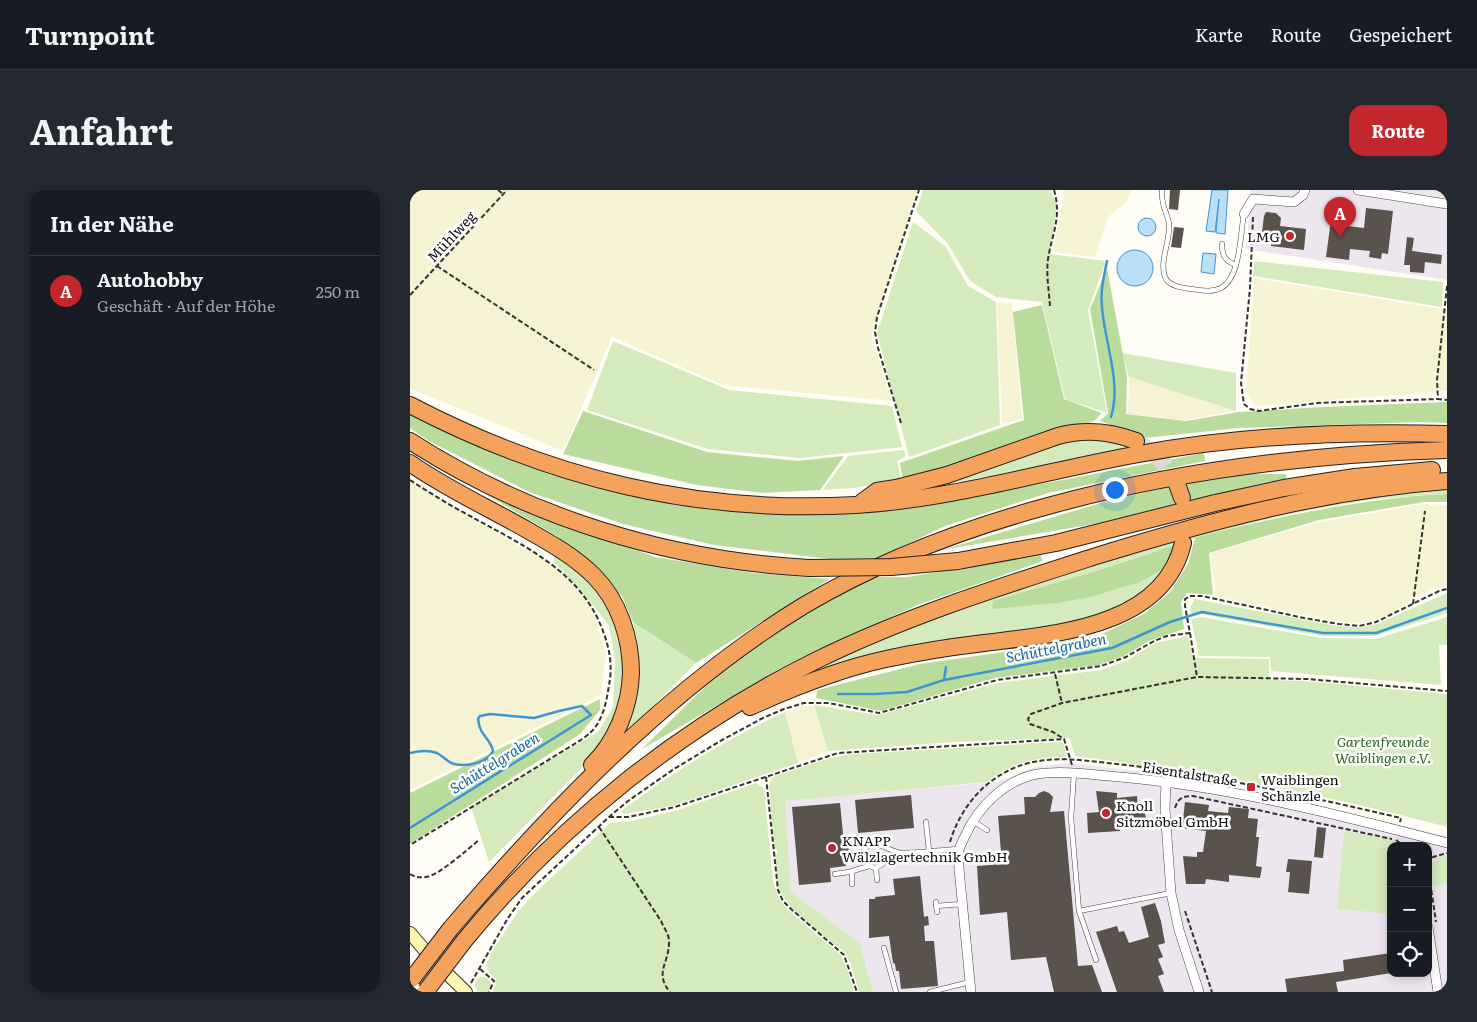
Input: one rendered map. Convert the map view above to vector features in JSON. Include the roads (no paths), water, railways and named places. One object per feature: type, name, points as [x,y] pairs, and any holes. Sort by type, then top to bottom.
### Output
[{"type":"highway","points":[[410,405],[469,434],[543,464],[586,477],[628,487],[701,500],[775,506],[859,504],[920,497],[1140,454],[1227,440],[1323,433],[1447,434]]},
{"type":"highway","points":[[859,504],[877,491],[896,488],[948,474],[1058,436],[1092,431],[1109,433],[1136,441]]},
{"type":"highway","points":[[410,441],[497,490],[598,530],[639,542],[713,558],[809,568],[891,567],[958,561],[1056,543],[1215,503],[1284,488],[1355,477],[1447,470]]},
{"type":"highway","points":[[411,981],[451,928],[522,848],[640,730],[764,632],[804,606],[851,580],[894,560],[986,524],[1064,502],[1135,485],[1201,472],[1318,457],[1373,452],[1447,450]]},
{"type":"highway","points":[[410,463],[448,487],[551,543],[576,560],[595,577],[610,597],[619,614],[629,643],[631,662],[628,697],[616,731],[596,761],[579,778],[569,799]]},
{"type":"highway","points":[[426,991],[464,941],[516,882],[589,811],[670,748],[725,711],[774,682],[851,644],[955,603],[1035,575],[1145,541],[1277,506],[1372,488],[1447,481]]},
{"type":"highway","points":[[725,711],[746,709],[809,681],[884,659],[1055,633],[1112,618],[1145,601],[1159,589],[1176,565],[1183,543]]},
{"type":"main road","points":[[410,933],[434,961],[466,992]]},
{"type":"street","points":[[1244,214],[1254,199],[1294,202],[1303,195],[1305,190]]},
{"type":"street","points":[[1358,190],[1447,204]]},
{"type":"street","name":"Eisentalstraße","points":[[971,992],[959,869],[959,849],[973,821],[983,807],[998,793],[1015,782],[1035,775],[1074,773],[1166,782],[1286,803],[1447,843]]},
{"type":"street","points":[[1166,782],[1165,808],[1170,893],[1179,930],[1199,992]]},
{"type":"street","points":[[1419,836],[1419,842]]},
{"type":"street","points":[[1429,932],[1438,992]]},
{"type":"lane","points":[[1162,190],[1162,201],[1169,224],[1164,268],[1165,278],[1172,284],[1182,288],[1206,291],[1220,289],[1230,280],[1236,265],[1244,214]]},
{"type":"lane","points":[[1222,244],[1222,253],[1228,262],[1236,265]]},
{"type":"lane","points":[[1074,773],[1071,818],[1079,911],[1096,960]]},
{"type":"lane","points":[[973,821],[988,830]]},
{"type":"lane","points":[[926,822],[929,851]]},
{"type":"lane","points":[[868,866],[864,860],[863,853],[871,844],[879,845],[898,853],[959,849]]},
{"type":"lane","points":[[835,874],[852,872],[868,866],[876,868],[898,853]]},
{"type":"lane","points":[[876,868],[877,880]]},
{"type":"lane","points":[[852,872],[852,884]]},
{"type":"lane","points":[[1079,911],[1170,893]]},
{"type":"lane","points":[[937,912],[936,904],[963,904]]},
{"type":"lane","points":[[884,948],[896,992]]},
{"type":"lane","points":[[930,992],[970,982]]},
{"type":"water","points":[[1212,190],[1228,190],[1225,234],[1216,233],[1219,199],[1215,232],[1206,231]]},
{"type":"water","points":[[1143,218],[1151,218],[1156,223],[1154,234],[1143,236],[1138,231],[1138,223]]},
{"type":"water","points":[[1135,250],[1147,256],[1153,268],[1147,280],[1135,286],[1123,280],[1117,268],[1123,256]]},
{"type":"water","points":[[1203,253],[1216,254],[1214,274],[1201,272]]},
{"type":"waterway","points":[[1107,261],[1102,300],[1103,319],[1114,376],[1114,404],[1111,417]]},
{"type":"waterway","name":"Schüttelgraben","points":[[838,694],[907,692],[944,680],[1112,648],[1170,622],[1202,612],[1323,633],[1376,633],[1447,608]]},
{"type":"waterway","points":[[944,680],[946,667]]},
{"type":"waterway","points":[[410,753],[434,752],[454,764],[476,763],[486,759],[493,751],[479,725],[478,719],[480,716],[490,714],[534,718],[582,706],[591,715],[410,828]]},
{"type":"tunnel","points":[[1136,441],[1149,449],[1160,460],[1177,484]]},
{"type":"place","name":"LMG","points":[[1290,236]]},
{"type":"place","name":"Autohobby","points":[[1340,238]]},
{"type":"place","name":"Waiblingen Schänzle","points":[[1251,787]]},
{"type":"place","name":"Knoll Sitzmöbel GmbH","points":[[1106,813]]},
{"type":"place","name":"KNAPP Wälzlagertechnik GmbH","points":[[832,848]]},
{"type":"park label","name":"Gartenfreunde Waiblingen e.V.","points":[[1383,750]]}]
